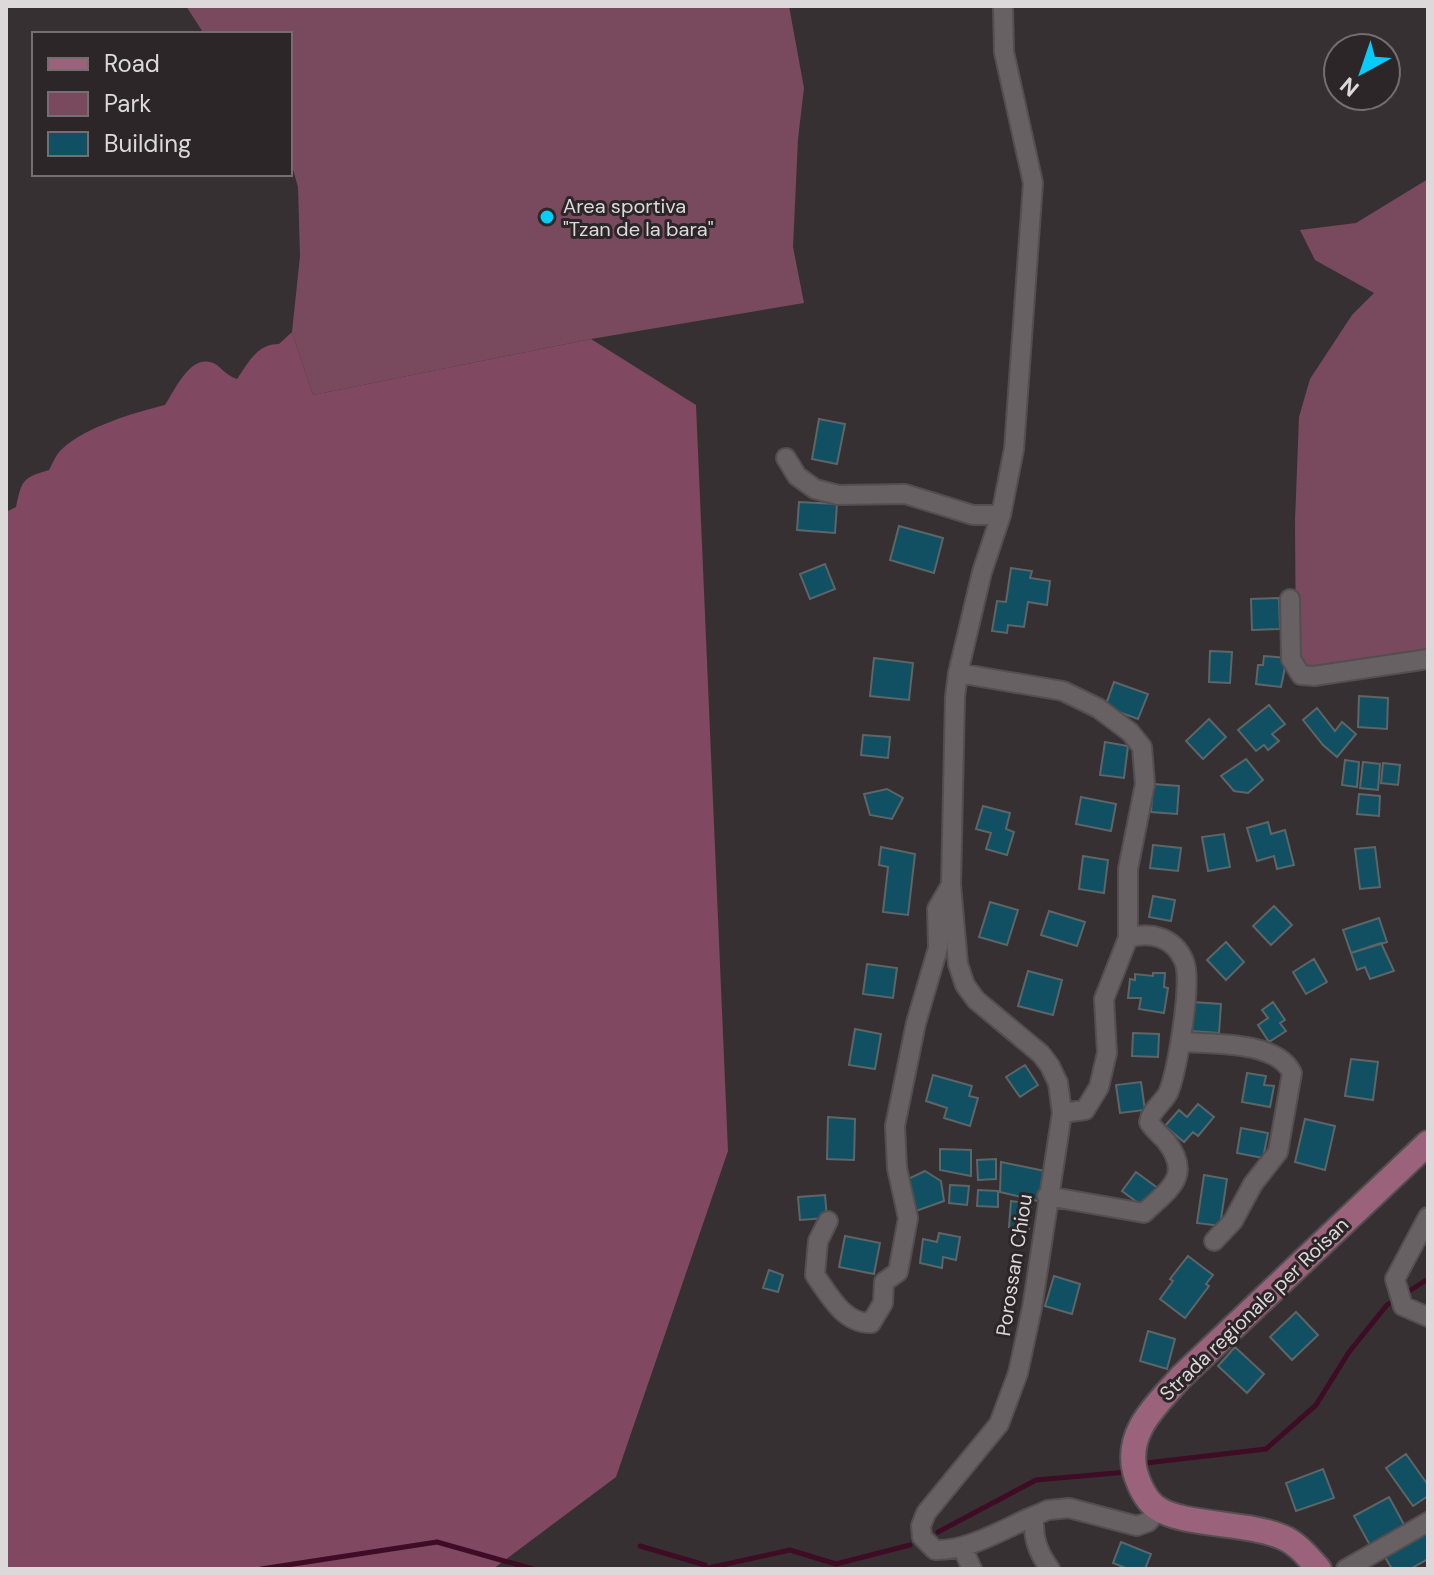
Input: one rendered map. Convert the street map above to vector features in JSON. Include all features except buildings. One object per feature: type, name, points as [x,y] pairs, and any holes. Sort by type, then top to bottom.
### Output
[{"type":"main road","name":"Strada regionale per Roisan","points":[[1158,1509],[1147,1499],[1134,1466],[1133,1447],[1148,1415],[1181,1377],[1428,1143]]},
{"type":"main road","points":[[1158,1509],[1184,1517],[1269,1532],[1286,1539],[1319,1569]]},
{"type":"street","name":"Porossan Chiou","points":[[962,1547],[935,1550],[922,1537],[921,1526],[926,1513],[999,1424],[1011,1394],[1032,1308],[1062,1113],[1058,1083],[1041,1054],[976,1000],[965,985],[956,949],[951,885],[955,697],[982,572],[1001,515],[1014,449],[1033,183],[1004,52],[1003,6]]},
{"type":"street","points":[[786,458],[797,476],[815,489],[838,495],[905,494],[973,515],[1001,515]]},
{"type":"street","points":[[1290,599],[1291,659],[1301,675],[1314,676],[1428,659]]},
{"type":"street","points":[[960,666],[1063,691],[1098,708],[1130,732],[1142,747],[1145,784],[1128,869],[1128,938],[1104,999],[1107,1053],[1099,1087],[1085,1110],[1062,1113]]},
{"type":"street","name":"Porossan Chiou","points":[[828,1221],[818,1241],[815,1275],[837,1307],[859,1324],[871,1323],[883,1303],[884,1282],[898,1272],[906,1231],[908,1218],[897,1168],[895,1126],[916,1023],[938,948],[937,909],[951,885]]},
{"type":"street","points":[[1047,1196],[1144,1213],[1173,1186],[1180,1168],[1176,1155],[1149,1122],[1150,1115],[1163,1103],[1169,1091],[1182,1042],[1186,963],[1174,946],[1152,934],[1128,938]]},
{"type":"street","points":[[1182,1042],[1254,1048],[1282,1060],[1292,1073],[1278,1152],[1253,1184],[1233,1221],[1214,1241]]},
{"type":"street","points":[[1428,1217],[1399,1268],[1395,1286],[1403,1306],[1428,1317]]},
{"type":"street","points":[[972,1569],[962,1547],[1048,1510],[1069,1508],[1137,1526],[1148,1522],[1158,1509]]},
{"type":"street","points":[[1034,1516],[1033,1535],[1050,1569]]},
{"type":"street","points":[[1346,1569],[1428,1522]]},
{"type":"street","points":[[1374,1553],[1385,1569]]},
{"type":"green space","name":"Area sportiva \"Tzan de la bara\"","points":[[186,6],[789,6],[804,88],[798,139],[793,247],[804,303],[591,339],[313,395],[292,332],[300,256],[298,187],[292,166],[292,32],[203,32]]},
{"type":"green space","points":[[1428,179],[1428,653],[1312,669],[1296,658],[1295,521],[1299,417],[1310,379],[1352,315],[1374,293],[1315,260],[1300,230],[1356,223]]},
{"type":"shaded area","points":[[292,332],[313,395],[591,339],[696,405],[728,1151],[616,1477],[493,1569],[6,1569],[6,512],[16,507],[25,481],[49,470],[56,456],[72,441],[111,421],[165,405],[183,376],[196,364],[213,363],[237,379],[259,351],[279,344]]},
{"type":"waterway","points":[[1146,1463],[1266,1449],[1316,1405],[1349,1352],[1387,1305],[1428,1279]]},
{"type":"waterway","points":[[938,1532],[1036,1480],[1127,1472]]},
{"type":"waterway","points":[[261,1569],[437,1542],[533,1569]]},
{"type":"waterway","points":[[704,1569],[790,1550],[836,1564],[910,1545]]},
{"type":"waterway","points":[[640,1546],[705,1565],[705,1568]]},
{"type":"place","name":"Area sportiva \"Tzan de la bara\"","points":[[547,217]]}]
